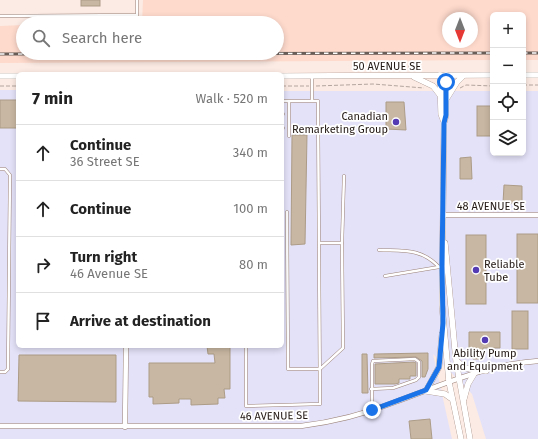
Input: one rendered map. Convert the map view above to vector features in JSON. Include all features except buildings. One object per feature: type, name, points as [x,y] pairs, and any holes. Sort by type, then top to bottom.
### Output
[{"type":"street","name":"50 AVENUE SE","points":[[284,76],[490,75]]},
{"type":"street","points":[[526,75],[538,75]]},
{"type":"street","points":[[0,76],[16,76]]},
{"type":"street","points":[[412,76],[433,86],[440,95]]},
{"type":"street","points":[[443,76],[440,95],[441,114],[444,123]]},
{"type":"street","points":[[443,76],[446,99],[446,115],[444,123],[443,215],[440,267],[443,323],[449,382],[461,439]]},
{"type":"street","points":[[446,99],[452,88],[463,76]]},
{"type":"street","points":[[443,215],[456,361],[470,439]]},
{"type":"street","name":"48 AVENUE SE","points":[[443,215],[538,215]]},
{"type":"street","points":[[443,323],[439,367],[426,390],[445,394],[452,399]]},
{"type":"street","points":[[125,427],[126,348]]},
{"type":"street","points":[[456,361],[465,368],[486,371]]},
{"type":"street","name":"46 AVENUE SE","points":[[0,426],[301,426],[347,418],[474,374],[519,362],[538,361]]},
{"type":"street","points":[[463,403],[468,384],[474,374]]},
{"type":"lane","points":[[0,16],[137,15],[137,0]]},
{"type":"lane","points":[[312,76],[312,101]]},
{"type":"lane","points":[[246,348],[246,406],[320,404],[318,101],[284,100]]},
{"type":"lane","points":[[289,100],[289,136]]},
{"type":"lane","points":[[0,169],[5,169],[10,175],[8,369],[5,372],[0,372]]},
{"type":"lane","points":[[287,212],[288,369],[320,369],[343,348],[342,243],[344,176]]},
{"type":"lane","points":[[319,243],[342,243]]},
{"type":"lane","points":[[379,250],[418,252],[430,258],[440,267]]},
{"type":"lane","points":[[386,276],[440,267]]},
{"type":"lane","points":[[371,389],[393,388],[416,380],[419,377],[419,362],[415,359],[373,361],[371,389],[372,410]]},
{"type":"path","points":[[409,63],[409,70]]},
{"type":"path","points":[[284,86],[368,84],[424,88]]},
{"type":"path","points":[[526,86],[538,85]]},
{"type":"path","points":[[0,86],[16,86]]},
{"type":"path","points":[[460,88],[466,86],[490,86]]},
{"type":"shaded area","points":[[143,0],[538,0],[538,60],[526,60],[526,12],[490,12],[490,60],[0,63],[0,26],[16,25],[16,60],[284,60],[284,16],[142,16]]},
{"type":"shaded area","points":[[0,90],[16,90],[16,348],[284,348],[284,91],[490,91],[490,156],[526,156],[526,91],[538,91],[538,439],[486,439],[472,394],[433,354],[452,439],[0,439]]},
{"type":"railway","points":[[284,53],[490,53]]},
{"type":"railway","points":[[526,53],[538,53]]},
{"type":"railway","points":[[0,54],[16,54]]},
{"type":"place","name":"Canadian Remarketing Group","points":[[396,122]]},
{"type":"place","name":"Reliable Tube","points":[[476,270]]},
{"type":"place","name":"Ability Pump and Equipment","points":[[485,340]]},
{"type":"route","points":[[372,410],[426,390],[439,367],[443,323],[442,266],[446,82]]}]
